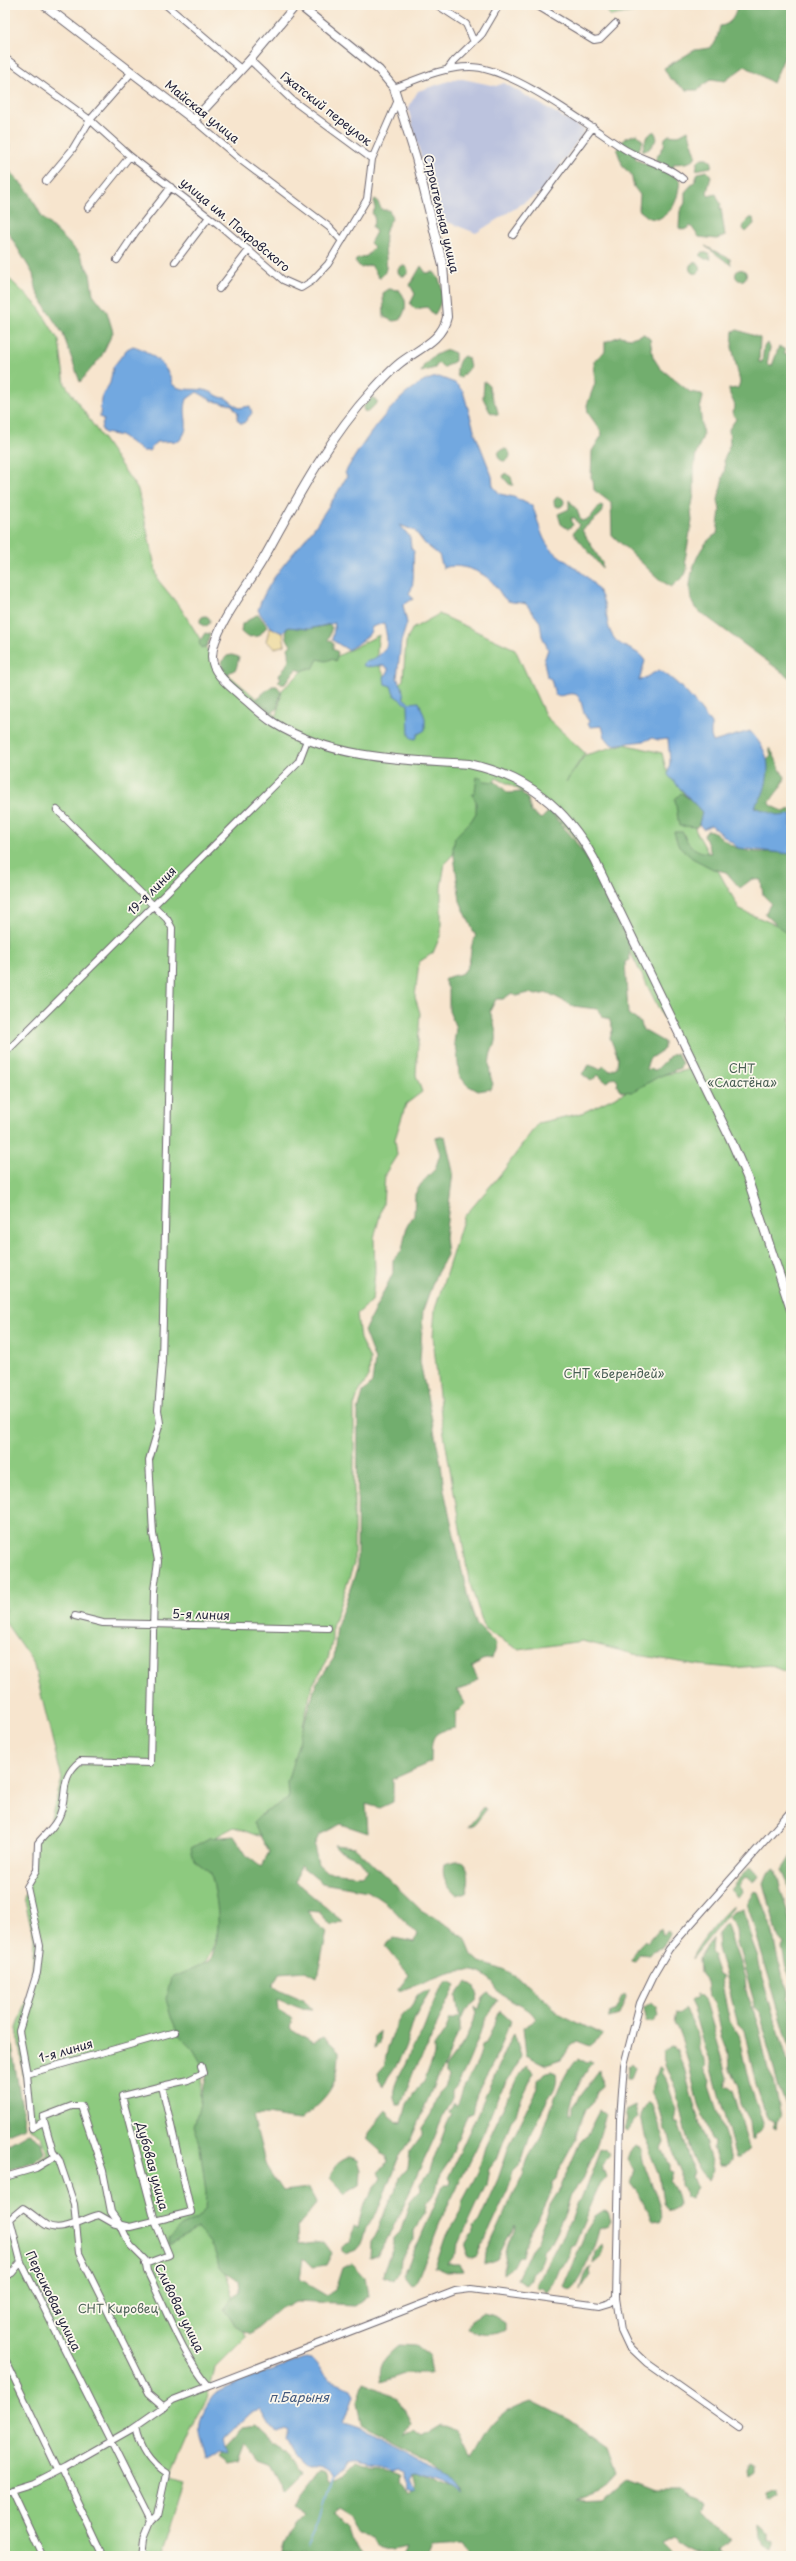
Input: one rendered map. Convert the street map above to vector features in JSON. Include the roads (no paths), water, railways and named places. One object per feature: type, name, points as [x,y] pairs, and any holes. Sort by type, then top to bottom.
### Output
[{"type":"street","name":"Майская улица","points":[[44,5],[194,120],[242,161],[329,227],[342,241]]},
{"type":"street","points":[[166,5],[241,69]]},
{"type":"street","points":[[194,120],[250,60],[297,5]]},
{"type":"street","name":"Строительная улица","points":[[297,5],[380,70],[394,88],[416,158],[443,266],[447,306],[445,324],[432,341],[395,367],[350,416],[282,527],[257,572],[221,627],[213,644],[212,658],[222,678],[272,722],[307,740]]},
{"type":"street","points":[[437,5],[466,24],[474,42]]},
{"type":"street","points":[[447,70],[453,62],[482,34],[499,5]]},
{"type":"street","points":[[536,5],[594,40],[600,39],[615,24]]},
{"type":"street","name":"улица им. Покровского","points":[[5,58],[90,120],[130,156],[209,217],[283,280],[301,288],[312,281],[328,264],[367,199],[372,159],[398,100]]},
{"type":"street","name":"Гжатский переулок","points":[[250,60],[292,100],[372,159]]},
{"type":"street","points":[[394,88],[447,70],[469,67],[485,68],[502,74],[593,127],[633,154],[683,179]]},
{"type":"street","points":[[46,181],[72,150],[90,120],[132,72]]},
{"type":"street","points":[[513,236],[593,127]]},
{"type":"street","points":[[88,208],[130,156]]},
{"type":"street","points":[[117,260],[134,233],[171,187]]},
{"type":"street","points":[[176,262],[209,217]]},
{"type":"street","points":[[219,289],[249,250]]},
{"type":"street","points":[[307,740],[356,753],[487,768],[506,774],[520,782],[552,804],[567,819],[594,859],[730,1138],[747,1178],[791,1310]]},
{"type":"street","name":"19-я линия","points":[[5,1053],[152,905],[299,761],[307,740]]},
{"type":"street","points":[[27,2074],[19,2031],[37,1973],[38,1931],[27,1887],[37,1870],[38,1843],[55,1825],[61,1812],[64,1783],[73,1767],[80,1761],[150,1764],[154,1590],[158,1561],[153,1534],[149,1460],[160,1423],[158,1410],[162,1361],[172,928],[167,919],[57,810]]},
{"type":"street","name":"5-я линия","points":[[75,1616],[103,1623],[328,1628]]},
{"type":"street","points":[[740,2428],[633,2351],[621,2330],[616,2298],[620,2119],[624,2065],[640,2003],[652,1976],[670,1949],[791,1811]]},
{"type":"street","name":"1-я линия","points":[[43,2122],[32,2128],[27,2074],[175,2032]]},
{"type":"street","points":[[121,2226],[130,2227],[155,2221],[171,2215],[191,2212],[162,2086],[197,2077],[203,2073],[202,2066]]},
{"type":"street","name":"Дубовая улица","points":[[145,2264],[169,2255],[155,2221],[122,2096],[162,2086]]},
{"type":"street","name":"Сливовая улица","points":[[43,2122],[43,2117],[72,2106],[81,2106],[103,2172],[111,2212],[121,2226],[130,2245],[145,2260],[145,2264],[179,2336],[202,2378],[208,2385]]},
{"type":"street","points":[[43,2122],[74,2204],[79,2253],[91,2281],[148,2393],[164,2407]]},
{"type":"street","points":[[5,2178],[36,2168],[56,2156]]},
{"type":"street","name":"Персиковая улица","points":[[121,2226],[99,2215],[76,2224],[56,2228],[47,2226],[23,2208],[10,2220],[21,2262],[151,2522]]},
{"type":"street","points":[[5,2276],[12,2273],[21,2262]]},
{"type":"street","points":[[42,2556],[8,2491],[34,2483],[60,2470],[135,2427],[173,2400],[208,2385],[454,2291],[471,2289],[600,2306],[610,2303],[616,2298]]},
{"type":"street","points":[[5,2359],[103,2556]]},
{"type":"street","points":[[135,2427],[139,2444],[155,2467],[166,2474],[157,2516],[151,2522],[144,2539],[142,2556]]},
{"type":"water","points":[[133,346],[146,351],[158,360],[168,372],[172,384],[176,387],[208,391],[226,398],[239,408],[250,406],[252,413],[244,423],[240,423],[237,419],[238,413],[232,405],[213,401],[197,392],[187,399],[185,411],[186,426],[183,436],[179,441],[156,442],[149,451],[142,451],[122,436],[104,433],[101,428],[104,420],[100,417],[101,398],[110,383],[113,367],[127,349]]},
{"type":"water","points":[[439,377],[455,383],[463,391],[475,433],[492,476],[493,486],[500,494],[514,497],[532,506],[544,539],[550,548],[591,581],[601,595],[605,606],[609,628],[614,638],[621,645],[635,651],[645,661],[639,681],[659,670],[667,675],[694,701],[711,724],[711,736],[713,742],[750,731],[756,738],[767,758],[768,773],[763,793],[754,807],[780,816],[791,814],[791,854],[738,848],[711,825],[703,829],[699,824],[702,812],[668,775],[670,762],[668,739],[658,740],[652,738],[644,741],[612,745],[605,737],[602,726],[591,727],[588,724],[589,721],[586,718],[581,701],[577,695],[555,695],[551,679],[547,677],[544,661],[548,649],[542,636],[540,622],[526,604],[506,600],[492,582],[479,573],[457,566],[443,568],[439,555],[425,544],[415,531],[400,525],[410,537],[411,548],[414,551],[413,580],[409,593],[413,599],[403,605],[407,623],[401,642],[397,678],[402,686],[404,699],[410,703],[419,702],[425,718],[425,730],[418,734],[416,739],[411,738],[409,735],[408,705],[395,696],[391,686],[385,684],[384,677],[388,672],[388,668],[385,666],[368,667],[362,665],[379,655],[386,647],[387,639],[384,623],[372,627],[366,638],[348,650],[332,640],[335,623],[308,629],[288,627],[283,633],[272,627],[263,618],[258,610],[269,586],[324,513],[347,476],[345,473],[361,446],[398,401],[412,389],[426,381]]},
{"type":"water","name":"п.Барыня","points":[[306,2358],[312,2359],[330,2380],[351,2388],[354,2395],[344,2423],[373,2433],[429,2462],[458,2485],[464,2495],[443,2480],[414,2471],[410,2478],[415,2490],[411,2491],[407,2489],[406,2470],[401,2467],[396,2469],[384,2462],[350,2458],[347,2459],[344,2465],[331,2476],[326,2470],[320,2467],[307,2466],[293,2453],[285,2439],[288,2430],[284,2428],[277,2431],[271,2427],[261,2410],[251,2413],[223,2439],[227,2452],[218,2450],[207,2459],[201,2437],[200,2423],[203,2412],[213,2396],[241,2382]]},
{"type":"waterway","points":[[307,2549],[318,2526],[331,2476]]},
{"type":"park label","name":"СНТ «Сластёна»","points":[[742,1076]]},
{"type":"park label","name":"СНТ «Берендей»","points":[[614,1374]]},
{"type":"park label","name":"СНТ Кировец","points":[[118,2309]]}]
